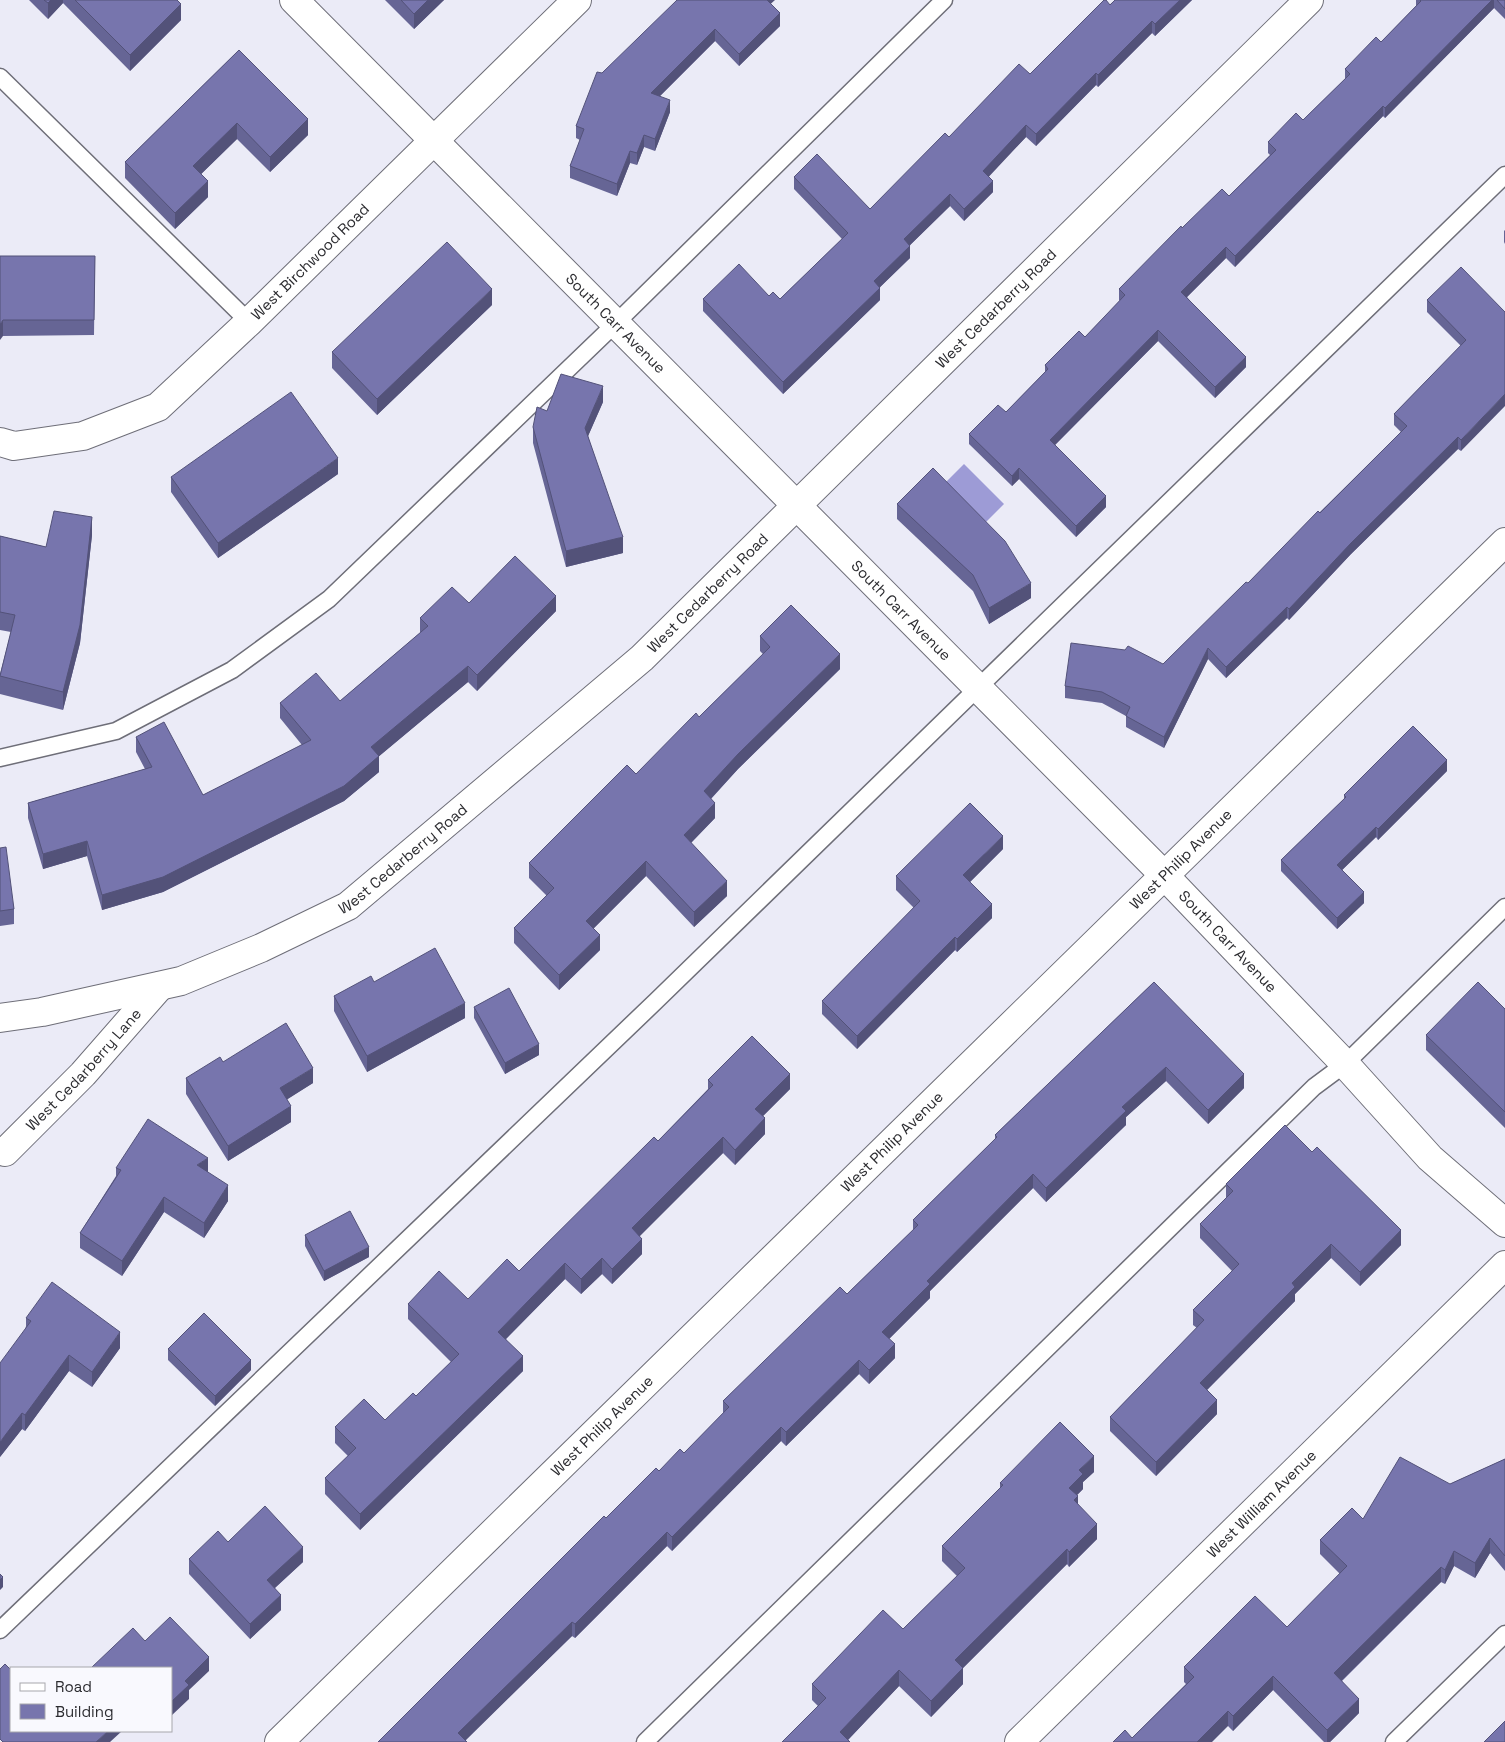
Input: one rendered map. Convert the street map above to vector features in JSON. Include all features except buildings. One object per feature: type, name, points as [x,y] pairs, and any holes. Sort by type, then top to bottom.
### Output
[{"type":"street","name":"South Carr Avenue","points":[[294,0],[432,142],[1164,875],[1345,1064],[1430,1158],[1505,1223]]},
{"type":"street","name":"West Birchwood Road","points":[[0,442],[14,446],[83,436],[158,407],[249,322],[577,0]]},
{"type":"street","name":"West Cedarberry Road","points":[[0,1018],[42,1012],[181,981],[261,948],[348,906],[642,658],[1309,0]]},
{"type":"street","name":"West Philip Avenue","points":[[279,1742],[1505,542]]},
{"type":"street","name":"West Cedarberry Lane","points":[[2,1156],[83,1074],[160,986]]},
{"type":"street","name":"West William Avenue","points":[[1018,1742],[1505,1265]]},
{"type":"lane","points":[[0,758],[116,731],[232,670],[329,599],[614,325],[944,0]]},
{"type":"lane","points":[[0,77],[249,322]]},
{"type":"lane","points":[[0,1630],[649,1008],[1505,175]]},
{"type":"lane","points":[[645,1742],[1314,1087],[1345,1064],[1505,907]]},
{"type":"lane","points":[[1394,1742],[1505,1634]]},
{"type":"water","points":[[964,464],[1004,504],[986,522],[946,482]]}]
